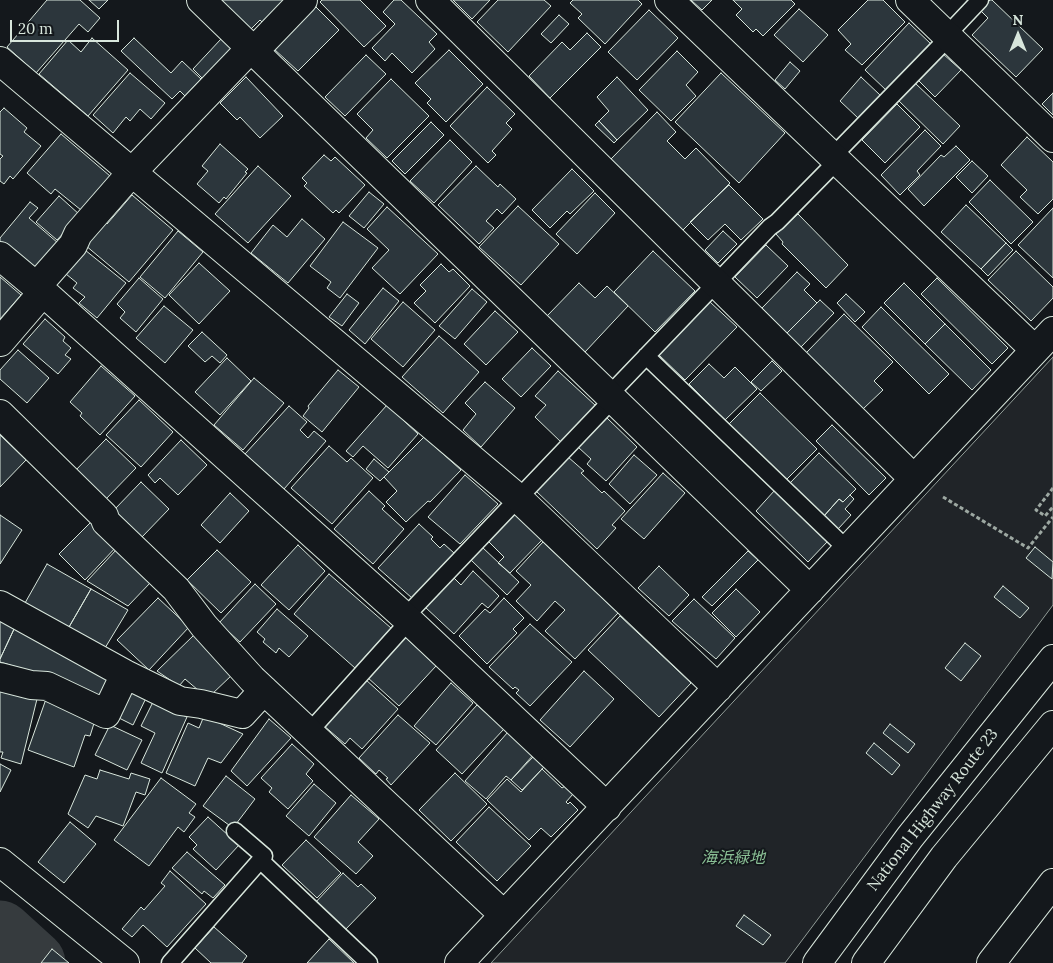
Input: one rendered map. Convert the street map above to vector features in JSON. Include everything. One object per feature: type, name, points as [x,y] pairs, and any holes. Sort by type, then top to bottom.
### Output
[{"type":"main road","points":[[201,0],[810,590]]},
{"type":"main road","points":[[0,342],[73,245],[78,234],[132,172],[303,0]]},
{"type":"main road","points":[[430,0],[914,480]]},
{"type":"main road","points":[[458,963],[1044,340],[835,158],[669,0]]},
{"type":"main road","points":[[910,0],[1053,138]]},
{"type":"main road","points":[[0,61],[518,498],[718,688]]},
{"type":"main road","points":[[0,256],[40,289],[407,619],[606,807]]},
{"type":"main road","points":[[0,414],[104,516],[106,522],[176,589],[204,626],[252,679],[504,915]]},
{"type":"main road","points":[[0,605],[125,674],[180,701],[242,714],[264,690]]},
{"type":"main road","name":"National Highway Route 23","points":[[817,963],[910,837],[1053,659]]},
{"type":"main road","points":[[0,677],[31,685],[47,686],[106,714],[125,674]]},
{"type":"main road","points":[[866,963],[944,857],[1053,725]]},
{"type":"main road","points":[[0,862],[125,963]]},
{"type":"main road","points":[[991,963],[1053,884]]},
{"type":"lane","points":[[308,732],[407,619],[646,356],[835,158],[980,0]]},
{"type":"lane","points":[[646,356],[848,550]]},
{"type":"lane","points":[[170,963],[264,856],[234,831]]},
{"type":"lane","points":[[260,860],[369,963]]},
{"type":"path","points":[[914,480],[1028,548],[1053,518]]},
{"type":"path","points":[[1053,488],[1036,510],[1045,516],[1053,506]]},
{"type":"green space","name":"海浜緑地","points":[[1053,357],[1053,605],[785,963],[491,963]]},
{"type":"building","points":[[47,0],[80,0],[100,18],[88,32],[79,24],[36,73],[7,47]]},
{"type":"building","points":[[89,0],[108,0],[99,9]]},
{"type":"building","points":[[221,0],[290,0],[265,25],[260,20],[250,30]]},
{"type":"building","points":[[322,0],[360,0],[386,26],[364,47],[320,2]]},
{"type":"building","points":[[394,0],[401,0],[437,34],[429,42],[435,49],[412,73],[392,53],[385,61],[372,48],[395,24],[383,12]]},
{"type":"building","points":[[453,0],[490,0],[472,19]]},
{"type":"building","points":[[498,0],[544,0],[551,6],[508,52],[477,22]]},
{"type":"building","points":[[573,0],[638,0],[642,4],[605,44],[578,18],[582,14],[570,3]]},
{"type":"building","points":[[691,0],[712,0],[702,10]]},
{"type":"building","points":[[733,0],[791,0],[795,4],[763,36],[756,29],[753,32],[736,15],[742,9]]},
{"type":"building","points":[[868,0],[883,0],[905,22],[862,65],[845,50],[851,44],[838,30]]},
{"type":"building","points":[[990,0],[1043,49],[1016,77],[972,35],[988,18],[980,10]]},
{"type":"building","points":[[316,7],[339,30],[298,71],[274,49]]},
{"type":"building","points":[[799,9],[828,35],[803,62],[774,35]]},
{"type":"building","points":[[649,10],[678,38],[637,80],[608,52]]},
{"type":"building","points":[[559,15],[569,24],[551,43],[541,34]]},
{"type":"building","points":[[909,23],[931,44],[887,91],[865,70]]},
{"type":"building","points":[[587,33],[601,47],[550,98],[529,76],[562,42],[570,50]]},
{"type":"building","points":[[92,38],[128,70],[88,116],[39,74],[68,40],[81,52]]},
{"type":"building","points":[[134,38],[171,73],[182,61],[201,79],[185,96],[180,91],[172,99],[121,51]]},
{"type":"building","points":[[221,39],[235,52],[206,82],[193,69]]},
{"type":"building","points":[[449,50],[483,84],[446,122],[427,103],[431,99],[415,83]]},
{"type":"building","points":[[677,51],[698,72],[686,85],[696,96],[671,121],[639,90]]},
{"type":"building","points":[[942,53],[961,70],[935,97],[917,79]]},
{"type":"building","points":[[366,55],[386,74],[345,116],[325,97]]},
{"type":"building","points":[[790,62],[800,71],[785,89],[775,80]]},
{"type":"building","points":[[130,73],[165,103],[151,119],[140,109],[130,121],[126,117],[113,133],[93,115]]},
{"type":"building","points":[[721,73],[785,133],[739,183],[675,122]]},
{"type":"building","points":[[246,77],[283,116],[260,138],[240,117],[237,120],[220,103]]},
{"type":"building","points":[[617,77],[648,110],[617,140],[599,121],[609,111],[597,97]]},
{"type":"building","points":[[861,77],[880,95],[858,118],[840,101]]},
{"type":"building","points":[[391,79],[429,116],[387,158],[366,138],[373,130],[357,114]]},
{"type":"building","points":[[914,82],[960,126],[943,144],[898,100]]},
{"type":"building","points":[[487,87],[515,114],[506,123],[512,129],[492,151],[496,155],[488,163],[450,126]]},
{"type":"building","points":[[1053,93],[1053,115],[1042,104]]},
{"type":"building","points":[[897,104],[920,127],[885,163],[862,140]]},
{"type":"building","points":[[4,108],[27,128],[24,132],[41,146],[13,179],[10,176],[4,184],[0,181],[0,159],[3,156],[0,154],[0,112]]},
{"type":"building","points":[[657,112],[676,132],[667,141],[685,159],[696,148],[730,183],[683,230],[611,159]]},
{"type":"building","points":[[599,121],[617,140],[614,143],[595,125]]},
{"type":"building","points":[[431,122],[444,135],[405,174],[392,161]]},
{"type":"building","points":[[925,130],[941,146],[917,171],[920,175],[900,195],[881,175]]},
{"type":"building","points":[[61,134],[110,176],[81,210],[55,189],[51,194],[27,173]]},
{"type":"building","points":[[1027,137],[1053,162],[1053,199],[1038,214],[1020,197],[1027,190],[1001,165]]},
{"type":"building","points":[[450,140],[472,162],[434,203],[410,181]]},
{"type":"building","points":[[220,144],[248,169],[245,172],[247,173],[226,199],[224,197],[219,203],[197,184],[208,171],[202,166]]},
{"type":"building","points":[[956,146],[970,160],[924,206],[908,189],[941,155],[944,157]]},
{"type":"building","points":[[324,155],[331,161],[335,157],[365,185],[339,213],[336,210],[333,213],[304,186],[307,183],[302,178]]},
{"type":"building","points":[[972,161],[988,176],[972,193],[956,177]]},
{"type":"building","points":[[258,166],[291,196],[248,243],[215,214]]},
{"type":"building","points":[[476,166],[498,187],[500,184],[516,199],[502,214],[497,209],[486,221],[494,228],[479,244],[438,205]]},
{"type":"building","points":[[572,169],[594,191],[570,214],[567,211],[550,228],[532,210]]},
{"type":"building","points":[[990,180],[1033,222],[1011,244],[969,202]]},
{"type":"building","points":[[729,185],[763,219],[741,240],[725,224],[708,240],[690,222]]},
{"type":"building","points":[[369,192],[384,204],[364,228],[349,216]]},
{"type":"building","points":[[595,193],[615,213],[577,254],[556,234]]},
{"type":"building","points":[[132,195],[173,230],[129,282],[85,245],[105,222],[107,224]]},
{"type":"building","points":[[59,196],[80,215],[57,240],[36,222]]},
{"type":"building","points":[[30,202],[38,208],[29,218],[58,243],[32,272],[0,244],[0,238]]},
{"type":"building","points":[[966,205],[1006,243],[981,269],[941,232]]},
{"type":"building","points":[[518,206],[559,244],[521,285],[479,247]]},
{"type":"building","points":[[387,207],[438,254],[400,294],[372,268],[389,250],[367,229]]},
{"type":"building","points":[[1053,208],[1053,278],[1018,245]]},
{"type":"building","points":[[798,214],[848,265],[826,288],[782,244],[783,242],[776,234]]},
{"type":"building","points":[[302,219],[325,239],[288,283],[251,253],[273,225],[287,237]]},
{"type":"building","points":[[343,222],[378,248],[340,298],[327,288],[331,282],[310,266]]},
{"type":"building","points":[[178,231],[203,252],[165,298],[140,277]]},
{"type":"building","points":[[723,231],[737,244],[718,263],[705,250]]},
{"type":"building","points":[[1006,243],[1013,250],[988,276],[981,269]]},
{"type":"building","points":[[766,245],[788,266],[757,298],[735,277]]},
{"type":"building","points":[[85,250],[126,283],[97,318],[79,303],[85,297],[73,288],[77,283],[66,274]]},
{"type":"building","points":[[653,251],[695,291],[655,332],[614,292]]},
{"type":"building","points":[[1016,251],[1053,287],[1053,298],[1031,321],[988,280]]},
{"type":"building","points":[[199,263],[230,291],[199,324],[169,295]]},
{"type":"building","points":[[441,264],[449,272],[453,269],[470,286],[435,323],[414,303],[426,291],[420,285]]},
{"type":"building","points":[[797,272],[810,284],[804,290],[817,303],[787,333],[762,308]]},
{"type":"building","points":[[0,277],[21,295],[0,319]]},
{"type":"building","points":[[139,278],[163,299],[136,332],[120,318],[125,312],[117,304]]},
{"type":"building","points":[[937,278],[1008,348],[992,364],[921,294]]},
{"type":"building","points":[[579,283],[595,298],[607,286],[628,306],[585,352],[547,316]]},
{"type":"building","points":[[904,283],[945,324],[925,344],[884,303]]},
{"type":"building","points":[[383,288],[399,301],[365,344],[349,330]]},
{"type":"building","points":[[472,289],[487,302],[455,339],[439,326]]},
{"type":"building","points":[[347,294],[359,303],[342,326],[329,317]]},
{"type":"building","points":[[846,294],[865,312],[855,322],[837,303]]},
{"type":"building","points":[[820,300],[834,313],[801,347],[787,333]]},
{"type":"building","points":[[403,302],[435,330],[403,367],[371,339]]},
{"type":"building","points":[[710,302],[737,327],[685,380],[659,355]]},
{"type":"building","points":[[164,306],[193,330],[165,363],[136,338]]},
{"type":"building","points":[[881,307],[949,374],[929,394],[862,327]]},
{"type":"building","points":[[495,311],[518,332],[486,365],[464,344]]},
{"type":"building","points":[[844,314],[893,362],[874,381],[883,390],[863,409],[806,353]]},
{"type":"building","points":[[45,319],[65,337],[63,341],[71,348],[65,355],[71,359],[58,374],[23,344]]},
{"type":"building","points":[[945,324],[991,370],[972,390],[925,344]]},
{"type":"building","points":[[202,332],[227,355],[220,363],[212,356],[205,362],[188,346]]},
{"type":"building","points":[[439,336],[479,372],[443,413],[402,377]]},
{"type":"building","points":[[532,348],[551,366],[521,397],[502,379]]},
{"type":"building","points":[[18,350],[49,378],[27,403],[0,379],[0,370]]},
{"type":"building","points":[[227,358],[251,381],[220,415],[195,392]]},
{"type":"building","points":[[772,361],[782,371],[761,391],[751,382]]},
{"type":"building","points":[[709,364],[724,378],[735,367],[757,389],[725,420],[689,384]]},
{"type":"building","points":[[101,366],[135,396],[100,435],[80,416],[82,413],[70,402]]},
{"type":"building","points":[[338,370],[359,387],[322,432],[303,416],[309,408],[308,406]]},
{"type":"building","points":[[558,371],[596,406],[562,443],[535,417],[546,405],[535,396]]},
{"type":"building","points":[[254,378],[284,403],[243,450],[214,425]]},
{"type":"building","points":[[485,382],[515,408],[481,447],[463,430],[476,414],[465,403]]},
{"type":"building","points":[[760,393],[817,449],[786,480],[729,424]]},
{"type":"building","points":[[139,400],[173,432],[141,467],[106,435]]},
{"type":"building","points":[[387,405],[418,434],[388,468],[363,446],[353,457],[346,451]]},
{"type":"building","points":[[289,406],[307,422],[300,430],[308,438],[314,431],[326,441],[284,489],[245,454]]},
{"type":"building","points":[[607,418],[637,447],[606,481],[587,464],[591,459],[578,447]]},
{"type":"building","points":[[832,425],[886,478],[869,495],[816,441]]},
{"type":"building","points":[[0,435],[26,460],[0,487]]},
{"type":"building","points":[[424,437],[461,470],[430,502],[428,501],[406,522],[386,502],[397,491],[384,477]]},
{"type":"building","points":[[106,439],[136,468],[104,501],[74,472]]},
{"type":"building","points":[[181,440],[207,465],[178,495],[160,478],[155,483],[148,475]]},
{"type":"building","points":[[329,446],[347,462],[351,458],[373,478],[332,524],[291,488]]},
{"type":"building","points":[[819,453],[856,489],[843,502],[839,499],[824,516],[790,483]]},
{"type":"building","points":[[634,455],[657,475],[630,504],[609,484]]},
{"type":"building","points":[[568,457],[584,471],[581,473],[602,493],[604,491],[625,511],[612,525],[616,528],[597,549],[536,491]]},
{"type":"building","points":[[374,459],[389,472],[380,481],[366,469]]},
{"type":"building","points":[[663,473],[685,493],[644,539],[621,519]]},
{"type":"building","points":[[465,475],[498,504],[460,544],[428,517]]},
{"type":"building","points":[[141,482],[169,509],[142,537],[114,510]]},
{"type":"building","points":[[775,490],[828,541],[808,562],[756,511]]},
{"type":"building","points":[[369,491],[385,506],[382,509],[404,529],[373,564],[334,529]]},
{"type":"building","points":[[230,493],[249,511],[220,543],[201,525]]},
{"type":"building","points":[[850,495],[854,499],[845,509],[851,515],[838,529],[824,516],[839,499],[843,502]]},
{"type":"building","points":[[513,512],[542,540],[510,573],[498,563],[504,557],[486,539]]},
{"type":"building","points":[[0,515],[22,530],[0,564]]},
{"type":"building","points":[[93,520],[118,545],[85,580],[59,554]]},
{"type":"building","points":[[419,524],[433,537],[431,539],[440,548],[444,544],[454,553],[412,598],[378,568]]},
{"type":"building","points":[[543,542],[618,613],[575,659],[545,631],[565,610],[555,601],[537,621],[516,601],[531,585],[516,571]]},
{"type":"building","points":[[298,545],[325,571],[289,610],[261,585]]},
{"type":"building","points":[[482,547],[519,582],[507,595],[470,559]]},
{"type":"building","points":[[1035,547],[1053,562],[1052,579],[1026,558]]},
{"type":"building","points":[[117,549],[151,582],[128,606],[87,581]]},
{"type":"building","points":[[217,550],[251,582],[221,613],[187,580]]},
{"type":"building","points":[[748,551],[758,560],[712,606],[702,597]]},
{"type":"building","points":[[47,564],[91,589],[69,627],[25,603]]},
{"type":"building","points":[[659,566],[689,595],[669,616],[638,588]]},
{"type":"building","points":[[473,571],[499,596],[488,608],[482,603],[454,634],[425,607],[453,577],[461,585]]},
{"type":"building","points":[[329,574],[391,628],[355,668],[294,614]]},
{"type":"building","points":[[255,584],[276,604],[240,642],[219,623]]},
{"type":"building","points":[[1003,586],[1029,608],[1020,618],[994,597]]},
{"type":"building","points":[[91,589],[128,610],[105,648],[69,627]]},
{"type":"building","points":[[736,589],[760,612],[736,637],[712,613]]},
{"type":"building","points":[[158,598],[189,627],[149,670],[117,640]]},
{"type":"building","points":[[504,598],[524,618],[513,629],[517,633],[487,664],[459,636],[485,609],[490,613]]},
{"type":"building","points":[[694,599],[735,638],[716,659],[672,621]]},
{"type":"building","points":[[277,609],[308,636],[289,657],[279,648],[276,653],[263,642],[265,639],[257,632]]},
{"type":"building","points":[[620,616],[691,683],[659,717],[588,650]]},
{"type":"building","points":[[0,620],[15,627],[0,659]]},
{"type":"building","points":[[530,624],[572,662],[530,706],[516,693],[519,690],[515,687],[513,689],[489,667]]},
{"type":"building","points":[[15,627],[115,677],[103,701],[40,674],[0,662]]},
{"type":"building","points":[[194,635],[233,674],[210,696],[198,690],[185,679],[179,686],[157,671]]},
{"type":"building","points":[[404,636],[436,666],[399,706],[367,677]]},
{"type":"building","points":[[965,643],[981,656],[961,681],[945,668]]},
{"type":"building","points":[[584,671],[614,699],[570,747],[540,720]]},
{"type":"building","points":[[365,679],[398,709],[362,749],[350,738],[345,744],[323,725]]},
{"type":"building","points":[[451,683],[473,703],[436,745],[414,726]]},
{"type":"building","points":[[0,685],[38,695],[21,764],[1,758],[3,752],[0,752]]},
{"type":"building","points":[[127,686],[147,696],[133,725],[113,715]]},
{"type":"building","points":[[46,699],[96,717],[90,736],[85,735],[74,767],[28,750]]},
{"type":"building","points":[[153,702],[187,717],[162,773],[141,763],[155,733],[141,726]]},
{"type":"building","points":[[477,705],[504,729],[462,774],[436,750]]},
{"type":"building","points":[[398,715],[430,743],[391,785],[386,779],[388,778],[379,770],[376,774],[359,758]]},
{"type":"building","points":[[204,716],[243,734],[221,763],[208,758],[195,786],[166,773],[188,723],[199,728]]},
{"type":"building","points":[[269,719],[291,738],[247,786],[231,771]]},
{"type":"building","points":[[890,724],[915,744],[908,753],[883,733]]},
{"type":"building","points":[[110,725],[142,740],[127,770],[95,755]]},
{"type":"building","points":[[508,732],[534,754],[511,780],[506,776],[486,799],[465,781]]},
{"type":"building","points":[[874,743],[900,765],[892,775],[866,753]]},
{"type":"building","points":[[292,744],[314,764],[306,774],[313,781],[288,809],[269,792],[272,788],[261,778]]},
{"type":"building","points":[[533,757],[544,767],[522,790],[511,780]]},
{"type":"building","points":[[0,764],[11,770],[0,792]]},
{"type":"building","points":[[542,769],[562,788],[565,786],[573,794],[566,802],[568,804],[570,802],[578,810],[551,837],[541,828],[529,840],[487,800],[507,779],[521,792]]},
{"type":"building","points":[[100,770],[129,779],[131,773],[150,779],[145,795],[136,792],[123,826],[96,816],[88,828],[68,814],[85,775],[97,779]]},
{"type":"building","points":[[455,773],[487,804],[451,841],[419,810]]},
{"type":"building","points":[[226,776],[255,799],[233,828],[203,806]]},
{"type":"building","points":[[161,778],[196,804],[189,813],[195,817],[184,832],[178,827],[149,866],[114,840]]},
{"type":"building","points":[[314,784],[336,803],[309,836],[286,816]]},
{"type":"building","points":[[351,795],[379,819],[358,842],[373,856],[356,874],[314,837]]},
{"type":"building","points":[[489,807],[531,846],[497,881],[456,842]]},
{"type":"building","points":[[208,817],[239,845],[216,870],[193,849],[197,845],[189,837]]},
{"type":"building","points":[[70,822],[96,844],[64,883],[38,862]]},
{"type":"building","points":[[306,840],[341,873],[317,898],[282,865]]},
{"type":"building","points":[[187,852],[225,885],[213,898],[204,891],[202,894],[172,868]]},
{"type":"building","points":[[170,871],[206,904],[167,947],[143,925],[132,937],[122,929],[141,907],[144,910],[165,886],[161,883]]},
{"type":"building","points":[[343,873],[358,887],[361,884],[376,898],[343,932],[314,904]]},
{"type":"building","points":[[744,915],[771,935],[763,945],[736,926]]},
{"type":"building","points":[[214,927],[247,956],[242,963],[211,963],[195,948]]},
{"type":"building","points":[[329,939],[354,963],[307,963]]},
{"type":"building","points":[[52,949],[69,963],[41,963]]},
{"type":"waterway","points":[[0,933],[33,963]]}]
